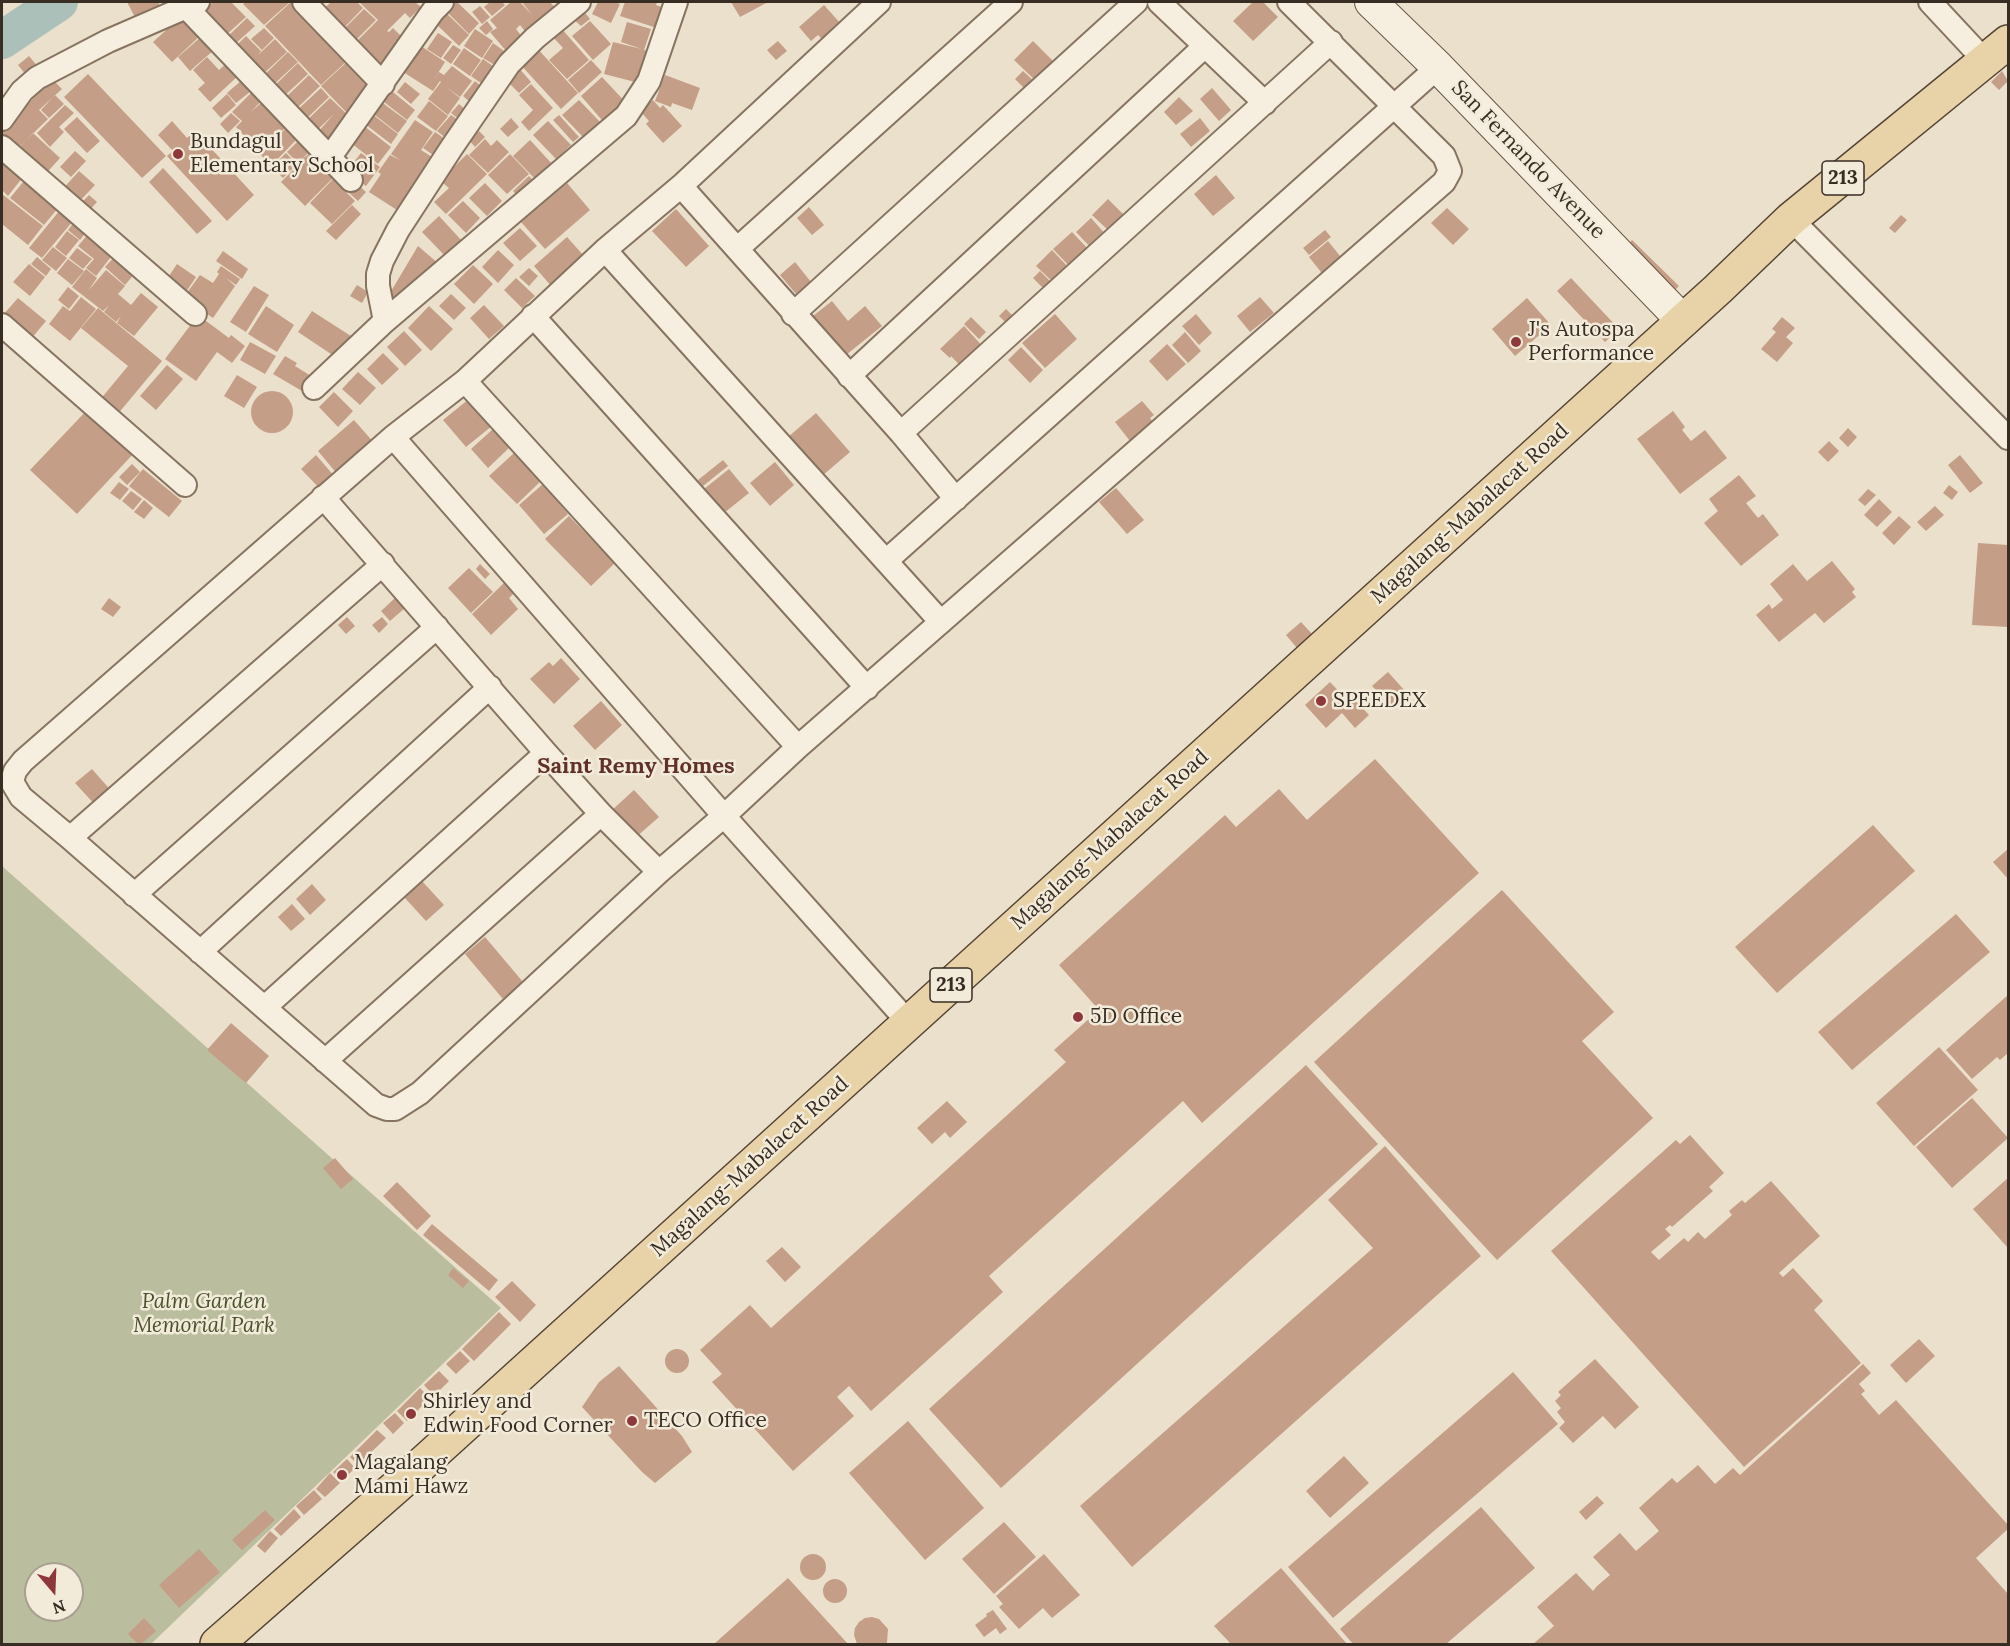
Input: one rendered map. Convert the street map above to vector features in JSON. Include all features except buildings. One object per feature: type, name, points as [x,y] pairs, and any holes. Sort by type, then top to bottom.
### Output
[{"type":"main road","name":"San Fernando Avenue","points":[[1371,2],[1438,67],[1683,321]]},
{"type":"main road","name":"Magalang-Mabalacat Road","points":[[217,1644],[413,1472],[909,1023],[1683,321],[1791,219],[1997,52]]},
{"type":"street","points":[[304,2],[383,84]]},
{"type":"street","points":[[385,321],[378,274],[398,230],[458,137],[509,64],[535,38],[579,2]]},
{"type":"street","points":[[314,388],[385,321],[626,116],[649,81],[676,2]]},
{"type":"street","points":[[879,2],[681,186],[605,250],[465,381],[393,437],[323,497],[23,760],[15,771],[12,782],[21,797],[376,1105],[387,1109],[395,1108],[420,1093],[798,747],[1444,182],[1450,171],[1444,156],[1289,2]]},
{"type":"street","points":[[737,249],[1011,2]]},
{"type":"street","points":[[793,314],[1136,2]]},
{"type":"street","points":[[1159,2],[1265,103]]},
{"type":"street","points":[[1930,2],[1997,52]]},
{"type":"street","points":[[2,119],[22,91],[37,78],[108,41],[192,4],[351,180]]},
{"type":"street","points":[[330,158],[383,84],[433,5]]},
{"type":"street","points":[[901,433],[1331,42]]},
{"type":"street","points":[[849,376],[1205,46]]},
{"type":"street","points":[[886,561],[1438,67]]},
{"type":"street","points":[[2,147],[195,314]]},
{"type":"street","points":[[681,186],[901,433],[956,499]]},
{"type":"street","points":[[1791,219],[2008,438]]},
{"type":"street","points":[[605,250],[941,622]]},
{"type":"street","points":[[533,316],[867,688]]},
{"type":"street","points":[[2,325],[185,485]]},
{"type":"street","points":[[465,381],[798,747]]},
{"type":"street","points":[[393,437],[724,816],[909,1023]]},
{"type":"street","points":[[323,497],[546,753],[601,814],[659,872]]},
{"type":"street","points":[[70,838],[383,564]]},
{"type":"street","points":[[134,895],[437,627]]},
{"type":"street","points":[[200,951],[490,687]]},
{"type":"street","points":[[265,1007],[546,753]]},
{"type":"street","points":[[325,1061],[601,814]]},
{"type":"green space","name":"Palm Garden Memorial Park","points":[[2,866],[501,1308],[151,1644],[2,1644]]},
{"type":"waterway","points":[[2,40],[59,2]]},
{"type":"place","name":"Bundagul Elementary School","points":[[178,154]]},
{"type":"place","name":"J's Autospa Performance","points":[[1516,342]]},
{"type":"place","name":"SPEEDEX","points":[[1321,701]]},
{"type":"place","name":"5D Office","points":[[1078,1017]]},
{"type":"place","name":"Shirley and Edwin Food Corner","points":[[411,1414]]},
{"type":"place","name":"TECO Office","points":[[632,1421]]},
{"type":"place","name":"Magalang Mami Hawz","points":[[342,1475]]},
{"type":"district","name":"Saint Remy Homes","points":[[636,767]]}]
